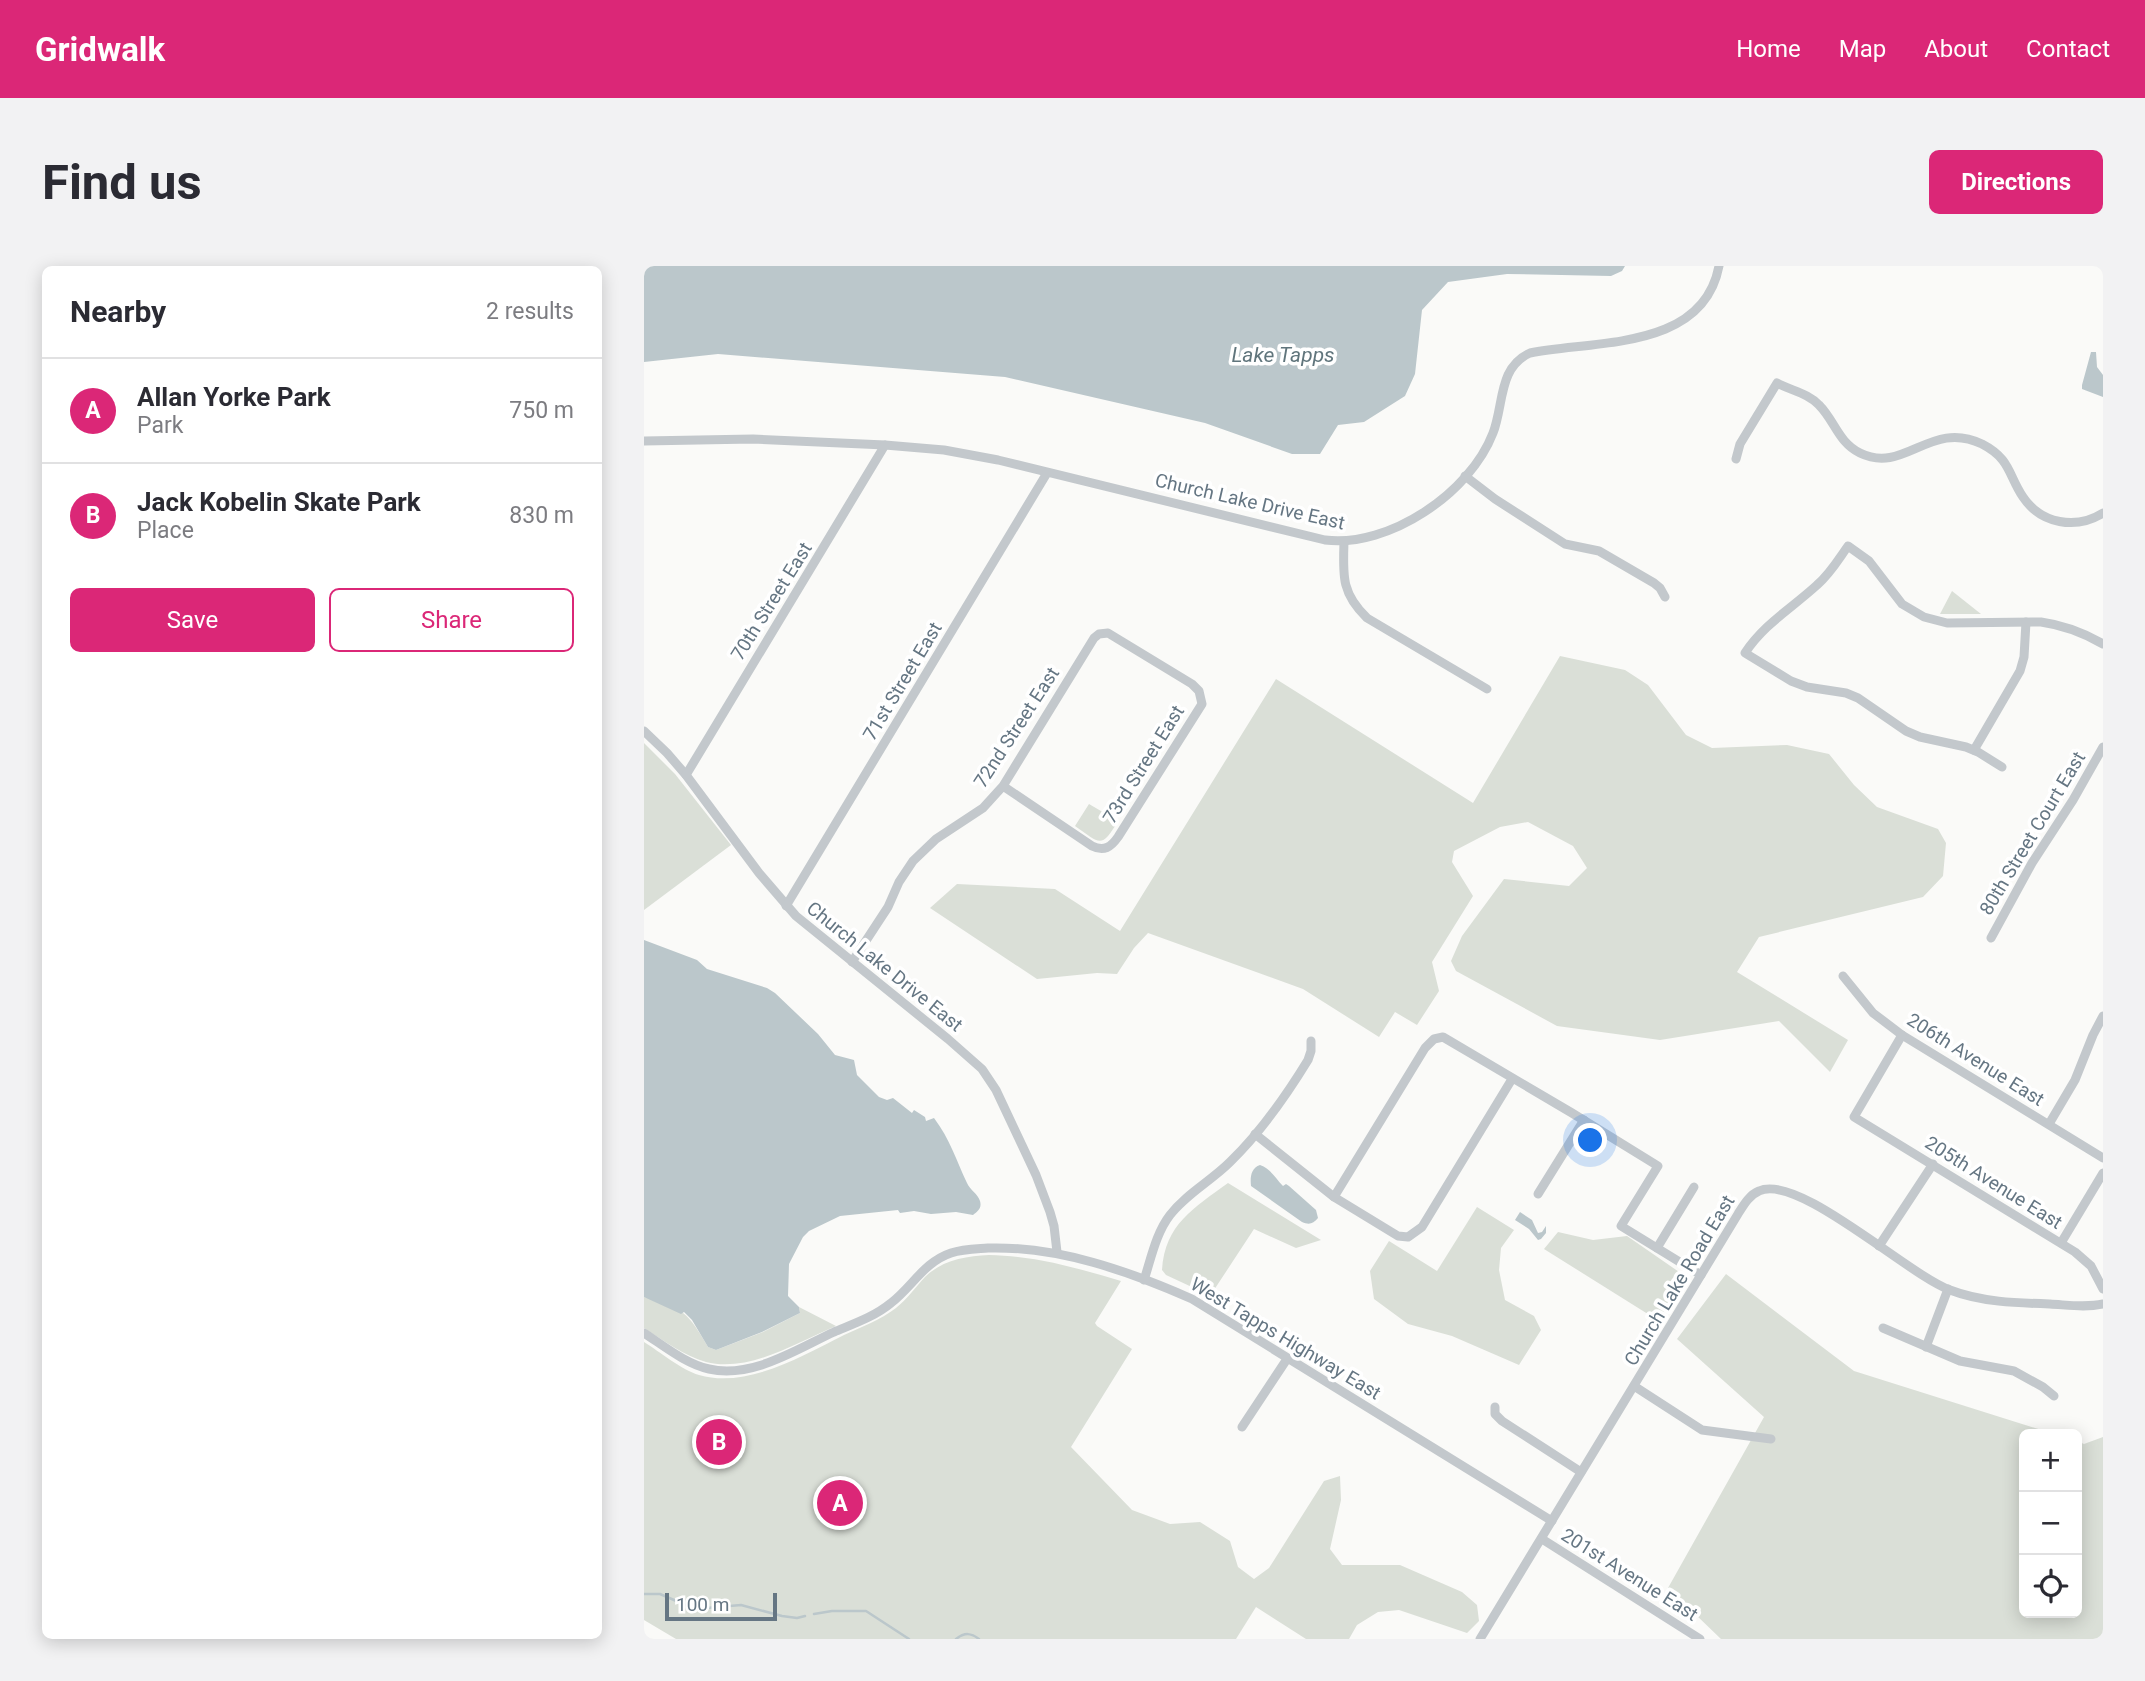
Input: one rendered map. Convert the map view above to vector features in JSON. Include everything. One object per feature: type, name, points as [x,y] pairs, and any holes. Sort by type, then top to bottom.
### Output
[{"type":"street","name":"Church Lake Drive East","points":[[644,441],[753,439],[884,445],[963,453],[1325,540],[1343,542],[1366,539],[1407,523],[1438,501],[1465,476],[1489,441],[1497,420],[1506,379],[1518,359],[1547,349],[1633,339],[1668,329],[1702,303],[1713,286],[1719,266]]},
{"type":"street","points":[[1736,459],[1740,444],[1777,383],[1814,400],[1826,412],[1845,443],[1866,455],[1875,458],[1895,457],[1934,440],[1954,437],[1969,439],[1997,454],[2009,467],[2025,499],[2047,518],[2074,523],[2103,513]]},
{"type":"street","name":"70th Street East","points":[[686,775],[884,445]]},
{"type":"street","name":"71st Street East","points":[[786,906],[1046,473]]},
{"type":"street","points":[[1465,476],[1494,499],[1565,544],[1599,551],[1654,583],[1665,597]]},
{"type":"street","points":[[1343,542],[1345,586],[1359,610],[1367,618],[1487,689]]},
{"type":"street","points":[[2002,767],[1974,750],[1913,734],[1846,693],[1807,687],[1791,681],[1745,653],[1772,621],[1828,575],[1848,546],[1869,561],[1902,604],[1924,618],[1947,623],[2055,624],[2103,644]]},
{"type":"street","points":[[1974,750],[2020,671],[2024,657],[2026,622]]},
{"type":"street","name":"72nd Street East","points":[[852,962],[888,907],[913,860],[936,839],[983,808],[1003,786],[1099,634],[1108,633],[1192,684],[1201,696]]},
{"type":"street","name":"73rd Street East","points":[[1003,786],[1097,849],[1107,848],[1113,845],[1202,705],[1201,696]]},
{"type":"street","name":"Church Lake Drive East","points":[[644,731],[667,752],[686,775],[786,906],[819,936],[972,1059],[990,1080],[1051,1212],[1057,1252]]},
{"type":"street","name":"80th Street Court East","points":[[1992,938],[2032,863],[2103,747]]},
{"type":"street","name":"206th Avenue East","points":[[1843,976],[1873,1013],[1902,1035],[2103,1158]]},
{"type":"street","points":[[2049,1124],[2075,1080],[2092,1035],[2103,1016]]},
{"type":"street","name":"205th Avenue East","points":[[1902,1035],[1854,1117],[2075,1252],[2091,1266],[2103,1289]]},
{"type":"street","points":[[1334,1197],[1424,1048],[1434,1039],[1443,1037],[1658,1166],[1621,1226],[1701,1275]]},
{"type":"street","points":[[1144,1280],[1169,1216],[1185,1199],[1229,1163],[1255,1135],[1308,1060],[1311,1041]]},
{"type":"street","points":[[1255,1135],[1334,1197],[1398,1236],[1408,1237],[1422,1227],[1511,1079]]},
{"type":"street","points":[[1538,1194],[1584,1120]]},
{"type":"street","points":[[1879,1246],[1933,1164]]},
{"type":"street","points":[[2061,1243],[2103,1173]]},
{"type":"street","points":[[1657,1248],[1694,1187]]},
{"type":"street","name":"Church Lake Road East","points":[[1480,1639],[1748,1199],[1759,1191],[1770,1188],[1783,1190],[1814,1204],[1927,1279],[1948,1289],[1991,1300],[2089,1306],[2103,1304]]},
{"type":"street","name":"West Tapps Highway East","points":[[644,1334],[701,1367],[718,1370],[742,1369],[774,1359],[880,1311],[899,1296],[925,1268],[951,1253],[965,1249],[999,1248],[1057,1252],[1144,1280],[1201,1304],[1552,1521]]},
{"type":"street","points":[[1926,1347],[1948,1289]]},
{"type":"street","points":[[1883,1328],[1960,1361],[2014,1371],[2054,1396]]},
{"type":"street","points":[[1242,1427],[1287,1359]]},
{"type":"street","points":[[1634,1386],[1702,1430],[1771,1439]]},
{"type":"street","points":[[1494,1407],[1495,1414],[1502,1421],[1581,1472]]},
{"type":"street","name":"201st Avenue East","points":[[1542,1539],[1700,1639]]},
{"type":"shaded area","points":[[1952,591],[1981,614],[1940,614]]},
{"type":"shaded area","points":[[1560,656],[1625,670],[1648,685],[1686,735],[1712,748],[1787,745],[1829,754],[1854,785],[1877,807],[1938,829],[1946,843],[1943,876],[1923,897],[1759,937],[1737,972],[1848,1040],[1830,1072],[1779,1021],[1660,1040],[1557,1026],[1456,971],[1451,961],[1462,936],[1504,879],[1569,886],[1587,868],[1573,846],[1528,822],[1500,827],[1454,851],[1452,862],[1473,896],[1432,962],[1439,991],[1417,1025],[1395,1012],[1379,1037],[1303,989],[1148,933],[1134,948],[1117,974],[1097,973],[1037,979],[930,908],[957,884],[1055,889],[1120,931],[1276,679],[1473,803]]},
{"type":"shaded area","points":[[644,743],[675,774],[731,845],[644,910]]},
{"type":"shaded area","points":[[1089,804],[1118,821],[1104,840],[1095,840],[1075,826]]},
{"type":"shaded area","points":[[1228,1183],[1321,1240],[1296,1248],[1254,1229],[1209,1295],[1166,1275],[1162,1270],[1164,1254],[1175,1229],[1183,1219]]},
{"type":"shaded area","points":[[1477,1207],[1514,1230],[1501,1248],[1499,1270],[1505,1300],[1534,1316],[1541,1330],[1519,1365],[1452,1336],[1408,1324],[1374,1299],[1370,1271],[1389,1241],[1437,1271]]},
{"type":"shaded area","points":[[1558,1232],[1593,1240],[1627,1236],[1682,1274],[1683,1279],[1659,1321],[1544,1249]]},
{"type":"shaded area","points":[[989,1255],[1040,1260],[1121,1281],[1095,1323],[1132,1349],[1071,1447],[1132,1510],[1170,1524],[1200,1522],[1230,1541],[1238,1567],[1254,1579],[1269,1568],[1324,1481],[1340,1476],[1341,1500],[1330,1549],[1342,1565],[1400,1565],[1462,1592],[1477,1605],[1479,1621],[1467,1633],[1399,1610],[1378,1612],[1357,1625],[1349,1639],[1306,1639],[1256,1607],[1236,1639],[676,1639],[644,1620],[644,1342],[692,1373],[717,1378],[755,1374],[792,1361],[884,1316],[900,1305],[925,1277],[939,1267],[963,1258]]},
{"type":"shaded area","points":[[1726,1274],[1854,1371],[2038,1429],[2019,1429],[2019,1618],[2082,1618],[2082,1443],[2103,1437],[2103,1639],[1721,1639],[1668,1588],[1764,1417],[1677,1339]]},
{"type":"shaded area","points":[[644,1297],[667,1304],[683,1313],[708,1347],[716,1350],[763,1332],[800,1313],[799,1307],[836,1326],[756,1360],[722,1364],[706,1362],[682,1352],[644,1328]]},
{"type":"water","name":"Lake Tapps","points":[[644,266],[1625,266],[1622,271],[1611,276],[1507,274],[1448,282],[1422,310],[1415,374],[1405,396],[1364,422],[1338,425],[1320,454],[1292,454],[1205,423],[1005,377],[718,354],[644,362]]},
{"type":"water","points":[[2091,352],[2096,352],[2097,367],[2103,375],[2103,397],[2082,389]]},
{"type":"water","points":[[644,940],[697,960],[707,969],[767,988],[818,1034],[835,1055],[854,1060],[857,1075],[879,1097],[887,1100],[893,1098],[912,1113],[914,1110],[925,1117],[926,1121],[934,1118],[949,1142],[968,1185],[979,1199],[978,1211],[973,1215],[956,1212],[900,1213],[898,1210],[840,1216],[809,1231],[789,1264],[788,1296],[799,1307],[800,1313],[716,1350],[708,1347],[684,1312],[681,1314],[644,1297]]},
{"type":"water","points":[[1260,1165],[1316,1210],[1318,1218],[1311,1223],[1302,1222],[1251,1186],[1252,1173]]},
{"type":"water","points":[[1520,1212],[1532,1220],[1538,1233],[1546,1226],[1546,1233],[1541,1239],[1538,1240],[1529,1229],[1515,1220]]},
{"type":"waterway","points":[[644,1594],[660,1594],[695,1609],[741,1605],[782,1616],[805,1616]]},
{"type":"waterway","points":[[814,1614],[866,1611],[909,1639]]},
{"type":"waterway","points":[[956,1639],[968,1634],[979,1639]]},
{"type":"place","name":"Jack Kobelin Skate Park","points":[[719,1442]]},
{"type":"place","name":"Allan Yorke Park","points":[[840,1503]]}]
